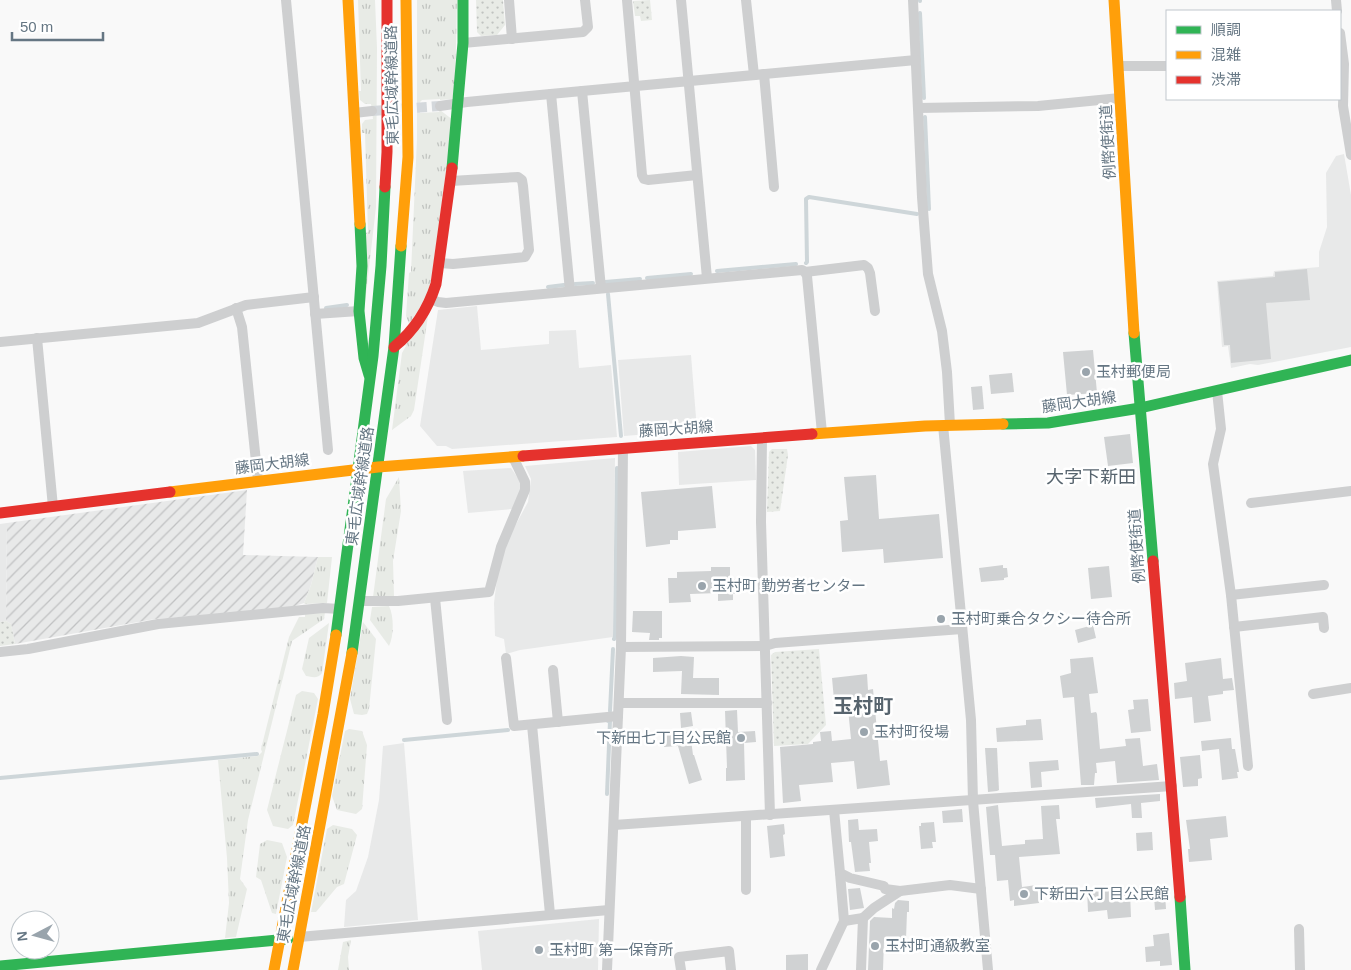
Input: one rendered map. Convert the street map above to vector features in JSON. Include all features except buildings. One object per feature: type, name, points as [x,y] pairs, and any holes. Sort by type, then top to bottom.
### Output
[{"type":"main road","points":[[348,0],[362,266],[359,311],[364,358],[370,378]]},
{"type":"main road","name":"東毛広域幹線道路","points":[[274,970],[278,940],[323,714],[340,609],[370,378],[379,294],[385,190],[388,59],[387,0]]},
{"type":"main road","name":"東毛広域幹線道路","points":[[293,970],[360,601],[394,346],[408,157],[406,0]]},
{"type":"main road","points":[[394,346],[408,334],[425,312],[432,299],[440,263],[451,181],[458,104],[463,42],[463,0]]},
{"type":"main road","name":"例幣使街道","points":[[1114,0],[1138,392],[1172,786],[1184,970]]},
{"type":"main road","name":"藤岡大胡線","points":[[0,513],[378,467],[822,433],[946,425],[1048,423],[1140,408],[1351,360]]},
{"type":"main road","points":[[0,966],[299,937]]},
{"type":"street","points":[[286,0],[328,450]]},
{"type":"street","points":[[509,0],[512,39]]},
{"type":"street","points":[[463,42],[583,32],[588,27],[585,0]]},
{"type":"street","points":[[627,0],[642,175],[644,179],[648,180],[697,176]]},
{"type":"street","points":[[681,0],[707,278]]},
{"type":"street","points":[[746,0],[759,75],[774,186]]},
{"type":"street","points":[[913,0],[922,197],[928,274],[942,331],[948,381],[946,425],[971,720],[973,800],[988,970]]},
{"type":"street","points":[[1341,39],[1345,64],[1342,106],[1351,155]]},
{"type":"street","points":[[440,106],[582,90],[916,60]]},
{"type":"street","points":[[1118,66],[1166,66]]},
{"type":"street","points":[[582,90],[601,288]]},
{"type":"street","points":[[551,94],[570,291]]},
{"type":"street","points":[[918,108],[1038,106],[1120,98]]},
{"type":"street","points":[[354,113],[372,111]]},
{"type":"street","points":[[440,263],[453,264],[525,257],[529,250],[522,180],[518,177],[451,181]]},
{"type":"street","points":[[432,299],[446,303],[797,270],[806,272],[864,265],[870,273],[875,311]]},
{"type":"street","points":[[806,272],[822,433]]},
{"type":"street","points":[[0,342],[198,323],[246,305],[314,297]]},
{"type":"street","points":[[236,308],[242,327],[258,481]]},
{"type":"street","points":[[315,314],[359,311]]},
{"type":"street","points":[[37,338],[53,507]]},
{"type":"street","points":[[1217,391],[1221,428],[1213,464],[1231,595],[1248,766]]},
{"type":"street","points":[[762,438],[761,502],[770,815]]},
{"type":"street","points":[[607,970],[621,648],[623,448]]},
{"type":"street","points":[[360,601],[381,602],[489,592],[502,547],[525,490],[525,482],[513,457]]},
{"type":"street","points":[[1251,503],[1351,491]]},
{"type":"street","points":[[1231,595],[1324,586]]},
{"type":"street","points":[[435,598],[447,720]]},
{"type":"street","points":[[0,652],[28,649],[158,624],[323,608],[340,609]]},
{"type":"street","points":[[1234,627],[1323,617],[1324,628]]},
{"type":"street","points":[[621,648],[765,646],[775,643],[962,629]]},
{"type":"street","points":[[506,658],[514,726],[618,716]]},
{"type":"street","points":[[552,670],[558,722]]},
{"type":"street","points":[[1312,694],[1351,688]]},
{"type":"street","points":[[618,703],[767,703]]},
{"type":"street","points":[[532,725],[550,914]]},
{"type":"street","points":[[614,825],[1172,786]]},
{"type":"street","points":[[821,970],[844,921],[834,810]]},
{"type":"street","points":[[746,816],[746,890]]},
{"type":"street","points":[[840,874],[884,886],[885,889],[900,891],[950,885],[981,890]]},
{"type":"street","points":[[844,921],[863,918],[874,908],[900,891]]},
{"type":"street","points":[[299,937],[609,910]]},
{"type":"street","points":[[861,970],[863,918]]},
{"type":"street","points":[[1299,929],[1300,970]]},
{"type":"street","points":[[680,970],[679,957],[729,951],[731,970]]},
{"type":"shaded area","points":[[1344,154],[1351,195],[1351,347],[1258,365],[1250,364],[1231,368],[1228,346],[1222,347],[1217,281],[1273,276],[1274,271],[1319,267],[1319,252],[1327,227],[1326,173],[1336,156]]},
{"type":"shaded area","points":[[477,306],[481,350],[549,344],[549,331],[576,330],[579,368],[611,365],[617,437],[452,449],[446,446],[437,446],[420,426],[438,310]]},
{"type":"shaded area","points":[[691,355],[697,430],[624,436],[618,360]]},
{"type":"shaded area","points":[[751,446],[755,450],[756,480],[679,485],[678,452]]},
{"type":"shaded area","points":[[615,458],[613,637],[520,650],[506,654],[504,639],[495,636],[494,603],[498,570],[508,539],[528,502],[531,479],[525,466]]},
{"type":"shaded area","points":[[511,468],[520,481],[520,491],[512,509],[468,513],[463,471]]},
{"type":"shaded area","points":[[247,490],[243,555],[318,557],[304,603],[289,608],[155,619],[15,644],[11,624],[6,621],[7,523]]},
{"type":"shaded area","points":[[7,523],[6,621],[0,622],[0,524]]},
{"type":"shaded area","points":[[404,743],[418,920],[344,927],[346,900],[356,891],[368,857],[379,800],[383,746]]},
{"type":"shaded area","name":"玉村町 第一保育所","points":[[599,919],[598,970],[482,970],[478,931]]},
{"type":"green space","points":[[358,0],[375,0],[377,48],[376,207],[365,303],[366,233],[368,232],[365,133],[362,133],[362,124],[365,120],[373,119],[371,104],[365,104],[360,100]]},
{"type":"green space","points":[[417,0],[457,0],[455,88],[452,99],[422,100],[420,102],[420,113],[439,112],[440,110],[453,120],[431,283],[424,302],[409,324],[406,316],[409,273],[411,272],[417,139]]},
{"type":"green space","points":[[476,0],[503,0],[505,25],[497,35],[481,36],[477,32]]},
{"type":"green space","points":[[650,0],[652,20],[641,21],[640,16],[635,16],[633,1]]},
{"type":"green space","points":[[428,316],[414,410],[411,416],[392,430],[402,353],[405,345]]},
{"type":"green space","points":[[772,449],[787,449],[788,455],[780,511],[767,512],[769,452]]},
{"type":"green space","points":[[399,477],[401,511],[393,561],[394,596],[373,597],[386,499]]},
{"type":"green space","points":[[318,557],[332,557],[327,603],[305,604],[304,603]]},
{"type":"green space","points":[[389,606],[393,626],[389,646],[370,620],[372,607]]},
{"type":"green space","points":[[325,612],[324,619],[292,641],[248,820],[240,879],[247,889],[236,937],[225,938],[229,903],[218,760],[258,756],[262,752],[261,749],[289,637],[299,617],[305,617],[305,614]]},
{"type":"green space","points":[[6,621],[11,624],[15,644],[0,646],[0,622]]},
{"type":"green space","points":[[363,622],[376,639],[369,709],[367,714],[362,715],[354,714],[350,699]]},
{"type":"green space","points":[[329,623],[322,673],[317,677],[306,676],[302,669],[309,638]]},
{"type":"green space","points":[[819,649],[826,725],[808,744],[774,746],[771,655],[775,652]]},
{"type":"green space","points":[[302,691],[314,693],[318,699],[293,825],[288,829],[273,826],[267,810],[296,695]]},
{"type":"green space","points":[[349,729],[362,731],[367,745],[362,809],[356,814],[337,810],[332,796],[345,731]]},
{"type":"green space","points":[[333,825],[352,829],[357,835],[344,884],[337,887],[316,912],[311,912],[327,829]]},
{"type":"green space","points":[[267,840],[282,843],[287,857],[276,914],[272,913],[261,880],[256,877],[260,844]]},
{"type":"green space","points":[[351,940],[348,957],[349,970],[338,970],[343,942]]},
{"type":"waterway","points":[[920,13],[924,98]]},
{"type":"waterway","points":[[925,117],[929,209]]},
{"type":"waterway","points":[[806,263],[806,199],[809,197],[917,214]]},
{"type":"waterway","points":[[717,271],[796,264]]},
{"type":"waterway","points":[[647,278],[691,274]]},
{"type":"waterway","points":[[605,282],[640,279]]},
{"type":"waterway","points":[[575,284],[593,283]]},
{"type":"waterway","points":[[548,287],[564,285]]},
{"type":"waterway","points":[[608,294],[621,436]]},
{"type":"waterway","points":[[326,308],[347,305]]},
{"type":"waterway","points":[[614,639],[617,468]]},
{"type":"waterway","points":[[610,711],[613,649]]},
{"type":"waterway","points":[[607,794],[610,721],[608,721]]},
{"type":"waterway","points":[[404,740],[508,730]]},
{"type":"waterway","points":[[0,778],[257,754]]},
{"type":"tunnel","points":[[372,111],[440,106]]},
{"type":"traffic: fast","points":[[452,168],[463,43],[463,0]]},
{"type":"traffic: fast","points":[[336,635],[373,356],[381,266],[385,187]]},
{"type":"traffic: fast","points":[[360,224],[362,266],[359,311],[364,358],[369,375]]},
{"type":"traffic: fast","points":[[352,653],[394,347],[401,246]]},
{"type":"traffic: fast","points":[[1134,333],[1153,561]]},
{"type":"traffic: fast","points":[[1003,424],[1048,423],[1140,408],[1351,360]]},
{"type":"traffic: fast","points":[[1180,897],[1185,970]]},
{"type":"traffic: fast","points":[[0,966],[288,939]]},
{"type":"traffic: slow","points":[[348,0],[360,224]]},
{"type":"traffic: slow","points":[[401,246],[408,157],[406,0]]},
{"type":"traffic: slow","points":[[1114,0],[1134,333]]},
{"type":"traffic: slow","points":[[812,434],[925,426],[1003,424]]},
{"type":"traffic: slow","points":[[170,492],[378,467],[523,456]]},
{"type":"traffic: slow","points":[[274,970],[323,714],[336,635]]},
{"type":"traffic: slow","points":[[293,970],[352,653]]},
{"type":"traffic: jam","points":[[385,187],[387,152],[387,0]]},
{"type":"traffic: jam","points":[[394,347],[408,334],[420,318],[436,284],[452,168]]},
{"type":"traffic: jam","points":[[523,456],[812,434]]},
{"type":"traffic: jam","points":[[0,513],[170,492]]},
{"type":"traffic: jam","points":[[1153,561],[1180,897]]},
{"type":"place","name":"玉村郵便局","points":[[1086,372]]},
{"type":"place","name":"玉村町 勤労者センター","points":[[702,586]]},
{"type":"place","name":"玉村町乗合タクシー待合所","points":[[941,619]]},
{"type":"place","name":"玉村町役場","points":[[864,732]]},
{"type":"place","name":"下新田七丁目公民館","points":[[741,738]]},
{"type":"place","name":"下新田六丁目公民館","points":[[1024,894]]},
{"type":"place","name":"玉村町通級教室","points":[[875,946]]},
{"type":"place","name":"玉村町 第一保育所","points":[[539,950]]},
{"type":"district","name":"大字下新田","points":[[1091,477]]},
{"type":"district","name":"玉村町","points":[[863,706]]}]
